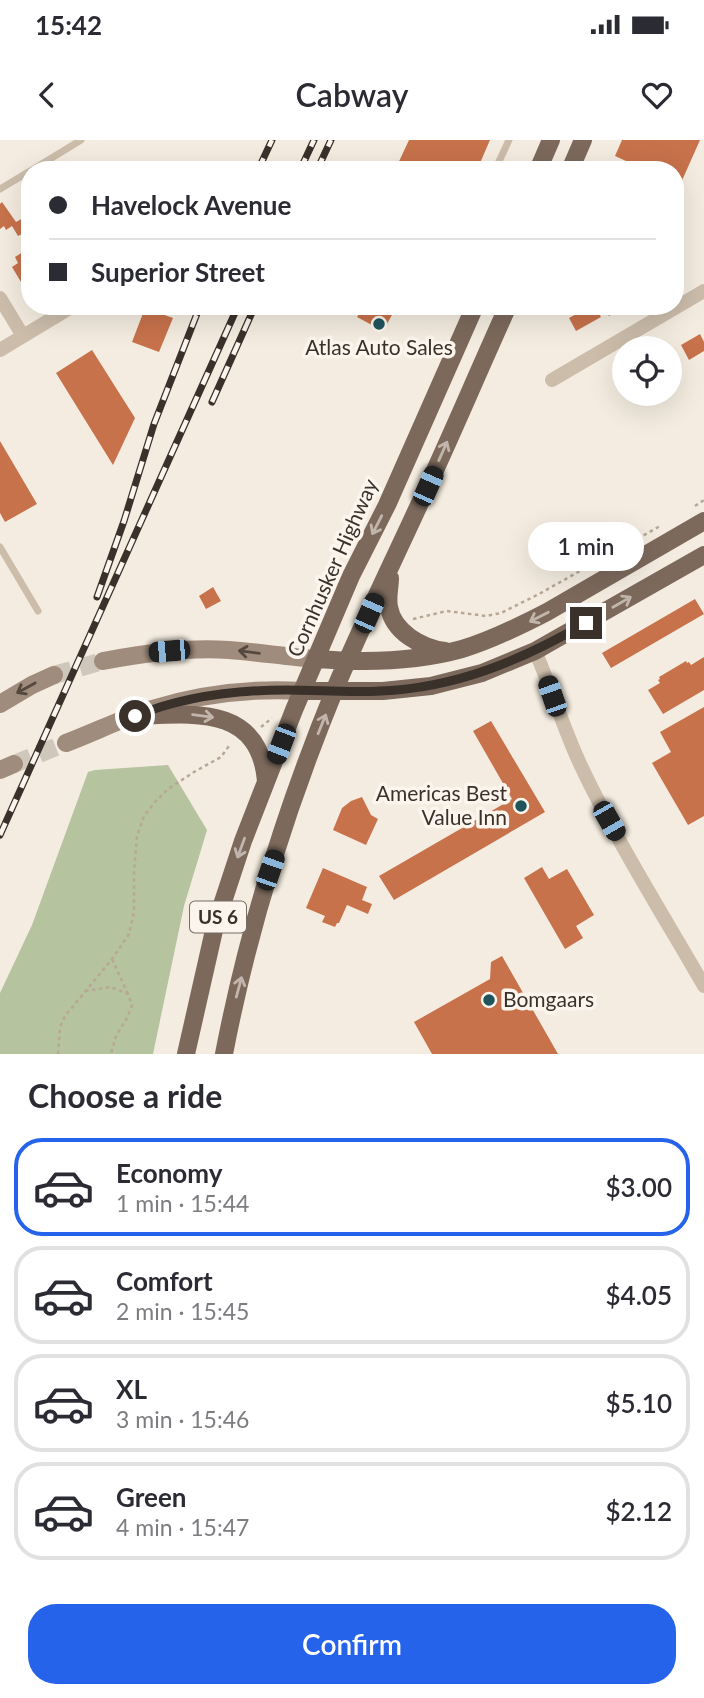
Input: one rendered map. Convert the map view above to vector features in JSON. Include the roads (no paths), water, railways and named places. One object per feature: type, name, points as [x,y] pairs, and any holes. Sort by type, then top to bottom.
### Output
[{"type":"main road","points":[[542,161],[551,140]]},
{"type":"main road","points":[[574,161],[583,140]]},
{"type":"main road","name":"Cornhusker Highway","points":[[186,1054],[215,926],[229,879],[351,576],[387,505],[471,315]]},
{"type":"main road","name":"US 6","points":[[224,1054],[237,992],[270,870],[301,778],[334,691],[504,315]]},
{"type":"main road","points":[[103,661],[189,649],[229,650],[347,662],[395,661],[452,652],[497,636],[547,612],[700,513]]},
{"type":"main road","points":[[66,743],[151,710],[214,695],[238,692],[383,691],[431,686],[482,673],[535,651],[704,555]]},
{"type":"main road","points":[[391,563],[388,602],[394,620],[412,638],[430,649],[452,652]]},
{"type":"main road","points":[[0,704],[54,675]]},
{"type":"main road","points":[[135,716],[193,714],[211,716],[237,726],[247,734],[260,754],[266,785]]},
{"type":"street","points":[[684,304],[704,292]]},
{"type":"street","points":[[0,298],[23,336]]},
{"type":"street","points":[[0,350],[58,315]]},
{"type":"street","points":[[552,380],[664,315]]},
{"type":"street","points":[[535,651],[560,718],[592,789],[704,986]]},
{"type":"lane","points":[[46,161],[81,140]]},
{"type":"lane","points":[[499,161],[509,140]]},
{"type":"lane","points":[[0,189],[21,176]]},
{"type":"lane","points":[[0,547],[38,611]]},
{"type":"tunnel","points":[[54,675],[103,661]]},
{"type":"tunnel","points":[[14,764],[66,743]]},
{"type":"railway","points":[[262,161],[272,140]]},
{"type":"railway","points":[[304,161],[314,140]]},
{"type":"railway","points":[[321,161],[331,140]]},
{"type":"railway","points":[[97,597],[154,424],[196,315]]},
{"type":"railway","points":[[0,835],[234,315]]},
{"type":"railway","points":[[212,402],[251,315]]},
{"type":"place","name":"Atlas Auto Sales","points":[[379,324]]},
{"type":"place","name":"Americas Best Value Inn","points":[[521,806]]},
{"type":"place","name":"Bomgaars","points":[[489,1000]]}]
